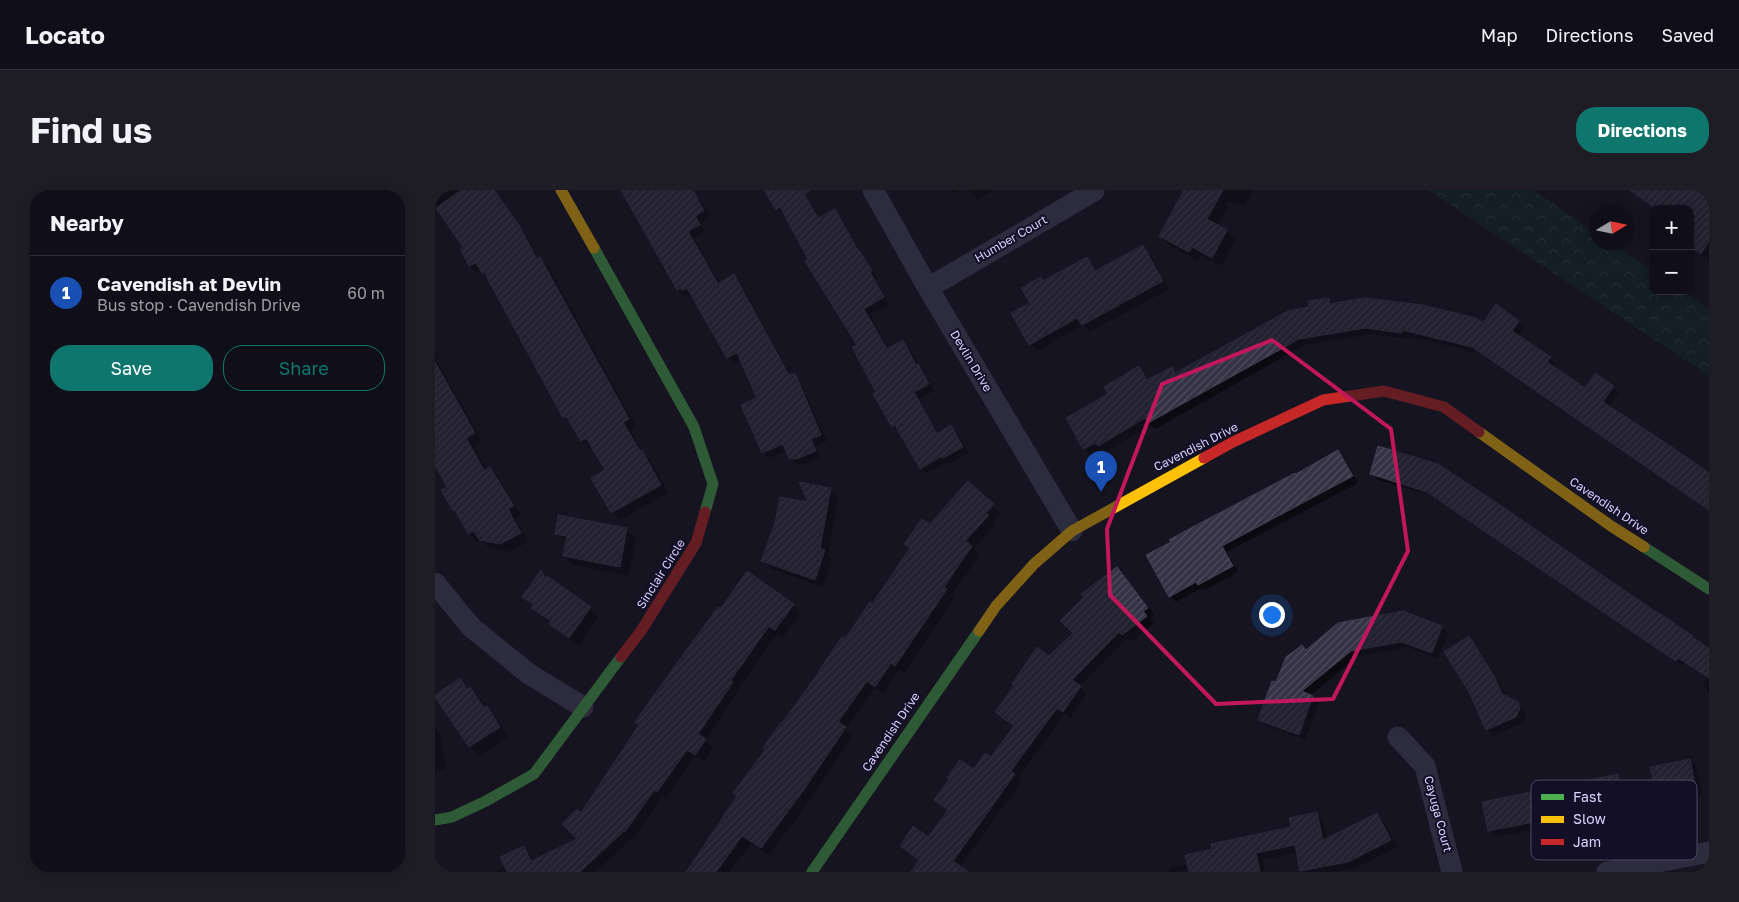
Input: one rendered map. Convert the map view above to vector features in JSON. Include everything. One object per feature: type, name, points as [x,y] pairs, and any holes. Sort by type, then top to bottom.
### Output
[{"type":"street","name":"Sinclair Circle","points":[[435,820],[452,816],[486,802],[534,774],[641,631],[696,543],[713,484],[694,427],[561,190]]},
{"type":"street","name":"Devlin Drive","points":[[873,190],[927,288],[1072,530]]},
{"type":"street","name":"Humber Court","points":[[927,288],[1094,191]]},
{"type":"street","name":"Cavendish Drive","points":[[817,870],[996,606],[1034,564],[1072,530],[1233,442],[1323,400],[1384,391],[1444,407],[1611,526],[1709,589]]},
{"type":"street","points":[[435,584],[471,628],[529,674],[583,708]]},
{"type":"street","name":"Cayuga Court","points":[[1398,737],[1425,766],[1452,872]]},
{"type":"street","points":[[1607,872],[1668,860]]},
{"type":"highlighted area","points":[[1272,340],[1391,429],[1408,551],[1333,699],[1216,704],[1110,595],[1107,529],[1162,384]]},
{"type":"green space","points":[[1428,190],[1533,190],[1589,228],[1589,250],[1622,250],[1649,268],[1649,295],[1688,295],[1709,309],[1709,376]]},
{"type":"building","points":[[461,190],[494,190],[519,225],[537,259],[540,257],[629,419],[623,422],[640,451],[642,450],[661,485],[611,513],[591,478],[605,470],[586,438],[581,441],[566,416],[563,418],[484,272],[482,273],[476,263],[469,266],[460,249],[463,247],[436,208]]},
{"type":"building","points":[[621,190],[693,190],[704,211],[695,216],[700,225],[688,231],[718,284],[734,274],[789,375],[795,373],[821,435],[811,439],[816,451],[796,459],[789,459],[783,444],[762,453],[741,405],[757,398],[737,353],[727,358],[687,288],[682,291],[681,288],[677,290]]},
{"type":"building","points":[[764,190],[810,190],[804,194],[818,218],[835,209],[872,271],[870,272],[884,297],[864,309],[887,349],[903,340],[916,365],[918,364],[929,384],[914,392],[937,434],[951,425],[963,447],[943,458],[942,456],[920,469],[895,425],[892,427],[873,394],[876,392],[852,347],[857,345],[805,261],[808,259],[780,207],[776,210]]},
{"type":"building","points":[[1184,190],[1223,190],[1207,219],[1227,230],[1212,258],[1192,247],[1189,252],[1159,236]]},
{"type":"building","points":[[1630,190],[1709,190],[1709,241],[1701,254],[1694,250],[1694,205],[1651,205]]},
{"type":"building","points":[[1143,245],[1163,281],[1082,325],[1077,318],[1029,345],[1011,313],[1030,303],[1021,288],[1041,277],[1043,281],[1087,257],[1095,271]]},
{"type":"building","points":[[1329,298],[1330,304],[1364,298],[1422,305],[1476,318],[1483,323],[1496,304],[1519,321],[1512,331],[1551,357],[1547,362],[1585,388],[1595,373],[1614,386],[1603,402],[1709,473],[1709,510],[1472,347],[1402,330],[1402,333],[1365,328],[1299,339],[1148,423],[1145,418],[1098,446],[1096,443],[1083,449],[1066,418],[1108,394],[1104,387],[1139,366],[1147,380],[1172,367],[1175,373],[1288,311],[1309,307],[1308,301]]},
{"type":"building","points":[[435,362],[475,433],[466,438],[484,470],[490,467],[514,506],[508,509],[521,533],[500,544],[479,540],[474,531],[468,534],[441,490],[447,487],[435,465]]},
{"type":"building","points":[[1378,446],[1438,464],[1693,636],[1709,648],[1709,678],[1678,658],[1676,661],[1427,492],[1370,474]]},
{"type":"building","points":[[1338,450],[1353,476],[1222,546],[1233,566],[1198,585],[1196,582],[1169,597],[1146,555],[1171,542],[1169,540],[1189,529],[1296,474]]},
{"type":"building","points":[[968,481],[994,504],[986,513],[989,515],[965,541],[972,546],[944,587],[947,589],[895,666],[891,663],[875,687],[867,681],[838,722],[846,727],[803,791],[761,848],[742,836],[716,872],[686,872],[737,796],[733,793],[765,750],[763,748],[819,672],[842,637],[845,639],[870,602],[872,604],[910,548],[904,544],[922,519],[930,524]]},
{"type":"building","points":[[799,482],[831,488],[820,548],[825,550],[815,580],[761,561],[775,523],[780,497],[808,502]]},
{"type":"building","points":[[558,515],[627,528],[620,567],[563,556],[567,536],[555,534]]},
{"type":"building","points":[[1117,567],[1148,608],[1143,611],[1147,616],[1122,635],[1119,632],[1072,680],[1081,686],[1063,712],[1057,708],[1011,771],[1015,774],[953,861],[969,872],[911,872],[919,860],[900,846],[913,826],[928,837],[948,810],[934,800],[960,760],[974,769],[985,753],[991,757],[1014,726],[995,712],[1014,686],[1012,684],[1037,647],[1049,656],[1073,633],[1060,621],[1084,597],[1081,594]]},
{"type":"building","points":[[541,570],[546,580],[547,576],[591,607],[569,638],[549,624],[551,621],[531,608],[533,604],[522,597]]},
{"type":"building","points":[[747,571],[794,604],[775,630],[769,626],[731,680],[733,682],[698,734],[706,739],[695,755],[687,750],[657,792],[654,790],[625,832],[580,872],[507,872],[500,857],[524,846],[531,861],[577,839],[562,824],[577,809],[581,813],[639,725],[635,722],[718,607],[721,608]]},
{"type":"building","points":[[1403,611],[1442,626],[1432,653],[1401,642],[1351,651],[1302,691],[1313,696],[1299,735],[1258,720],[1272,681],[1276,682],[1286,657],[1302,645],[1306,650],[1338,623]]},
{"type":"building","points":[[1469,636],[1494,676],[1502,694],[1518,702],[1520,708],[1516,717],[1486,730],[1468,690],[1444,652]]},
{"type":"building","points":[[460,678],[467,689],[470,687],[484,708],[487,706],[500,727],[469,747],[435,697],[435,695]]},
{"type":"building","points":[[1690,759],[1694,780],[1653,780],[1650,767]]},
{"type":"building","points":[[1618,774],[1619,780],[1589,780]]},
{"type":"building","points":[[1531,792],[1531,823],[1488,831],[1482,802]]},
{"type":"building","points":[[1317,812],[1323,840],[1377,813],[1391,840],[1348,862],[1300,871],[1295,845],[1256,853],[1260,872],[1189,872],[1185,855],[1212,849],[1211,844],[1291,827],[1289,818]]},
{"type":"traffic: fast","points":[[594,248],[694,427],[713,484],[705,512]]},
{"type":"traffic: fast","points":[[1644,547],[1709,589]]},
{"type":"traffic: fast","points":[[812,872],[979,631]]},
{"type":"traffic: fast","points":[[435,820],[452,817],[486,801],[534,774],[621,657]]},
{"type":"traffic: slow","points":[[561,190],[594,248]]},
{"type":"traffic: slow","points":[[1479,432],[1611,526],[1644,547]]},
{"type":"traffic: slow","points":[[979,631],[996,606],[1034,564],[1072,531],[1204,458]]},
{"type":"traffic: jam","points":[[1204,458],[1233,442],[1323,400],[1384,391],[1444,407],[1479,432]]},
{"type":"traffic: jam","points":[[621,657],[641,631],[696,543],[705,512]]},
{"type":"place","name":"Cavendish at Devlin","points":[[1101,492]]}]
